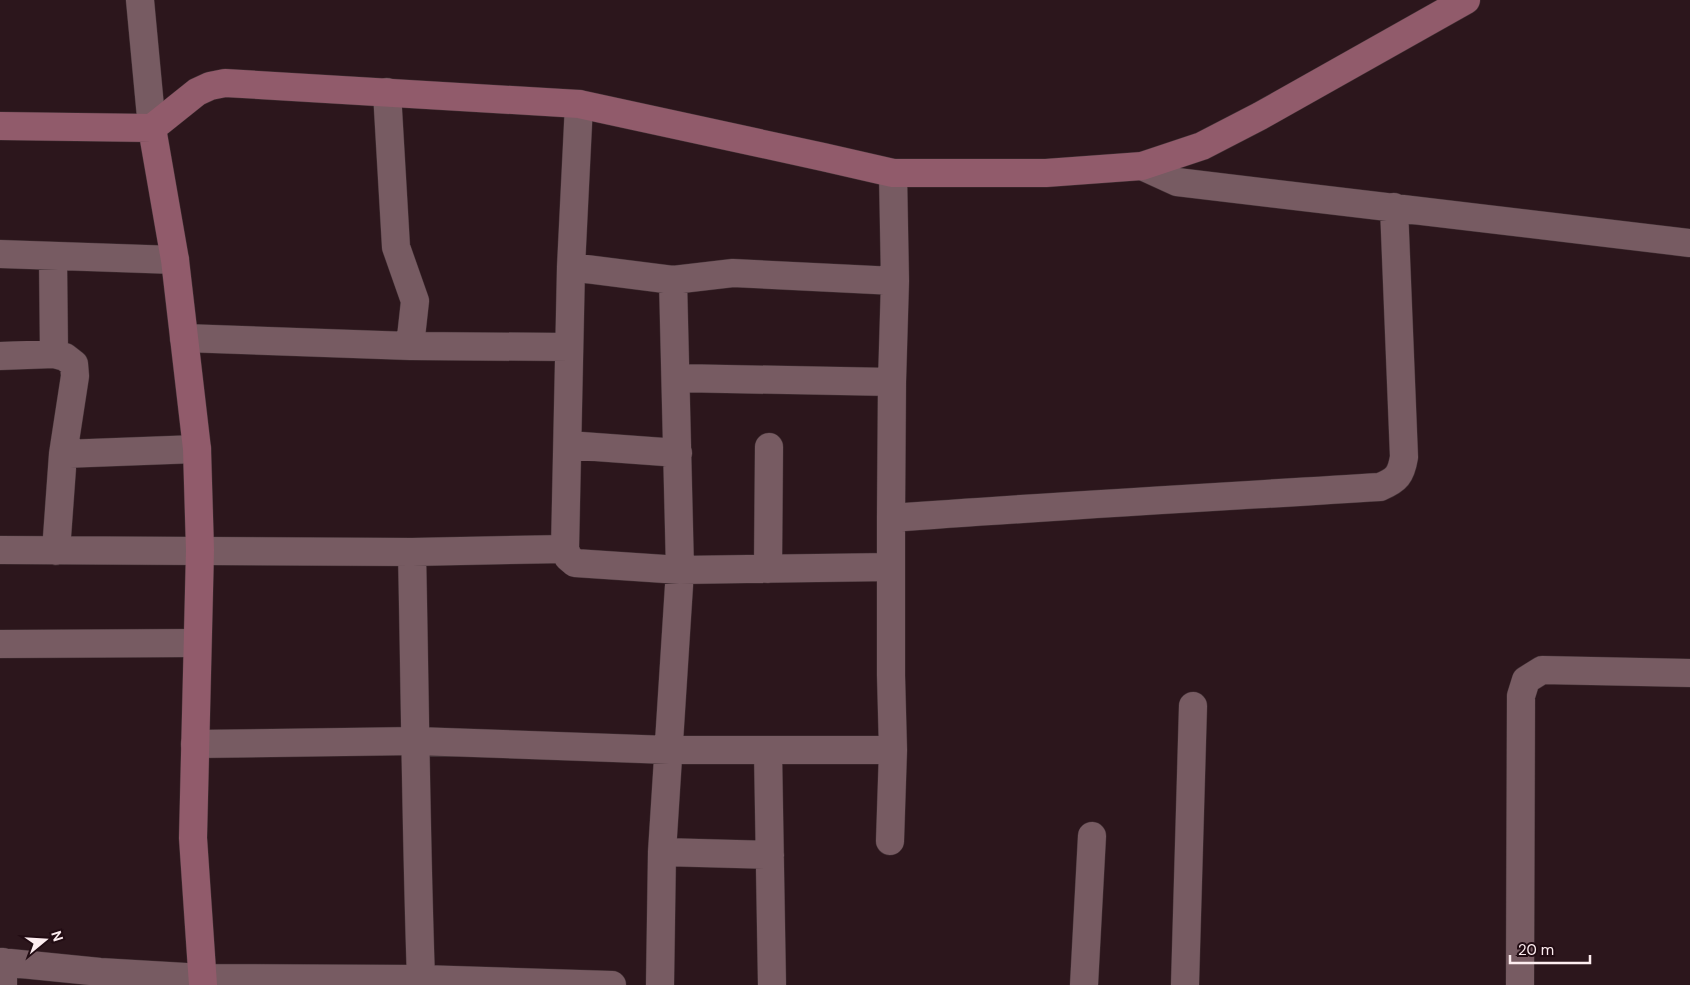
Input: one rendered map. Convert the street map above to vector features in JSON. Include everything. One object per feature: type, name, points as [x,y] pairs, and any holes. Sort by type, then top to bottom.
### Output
[{"type":"street","points":[[140,0],[152,128],[175,260],[197,450],[200,550],[193,838],[203,982]]},
{"type":"street","points":[[0,126],[152,128],[197,92],[210,86],[225,84],[580,104],[893,173],[1046,173],[1142,166],[1202,146],[1260,116],[1466,0]]},
{"type":"street","points":[[387,92],[396,247],[415,301],[410,346]]},
{"type":"street","points":[[580,104],[571,267],[565,549],[568,557],[575,563],[680,570],[891,567]]},
{"type":"street","points":[[1142,166],[1177,182],[1690,243]]},
{"type":"street","points":[[890,841],[894,750],[891,567],[892,382],[895,281],[893,173]]},
{"type":"street","points":[[891,518],[1056,506],[1380,487],[1394,481],[1402,470],[1404,457],[1394,207]]},
{"type":"street","points":[[0,254],[175,260]]},
{"type":"street","points":[[53,256],[54,354]]},
{"type":"street","points":[[571,267],[674,280],[733,273],[895,281]]},
{"type":"street","points":[[660,985],[662,852],[680,570],[674,280]]},
{"type":"street","points":[[184,338],[410,346],[569,347]]},
{"type":"street","points":[[0,356],[54,354],[65,357],[74,364],[75,376],[63,454],[56,551]]},
{"type":"street","points":[[676,378],[892,382]]},
{"type":"street","points":[[568,445],[678,453]]},
{"type":"street","points":[[768,569],[769,447]]},
{"type":"street","points":[[63,454],[197,450]]},
{"type":"street","points":[[0,550],[412,552],[565,549]]},
{"type":"street","points":[[412,552],[416,842],[421,979]]},
{"type":"street","points":[[0,644],[197,643]]},
{"type":"street","points":[[1520,985],[1521,696],[1526,680],[1542,670],[1690,673]]},
{"type":"street","points":[[1185,985],[1193,706]]},
{"type":"street","points":[[195,744],[416,741],[669,750],[894,750]]},
{"type":"street","points":[[768,751],[772,985]]},
{"type":"street","points":[[1084,985],[1092,836]]},
{"type":"street","points":[[662,852],[770,855]]},
{"type":"street","points":[[2,969],[100,978],[203,982],[421,979],[478,983],[612,985]]}]
